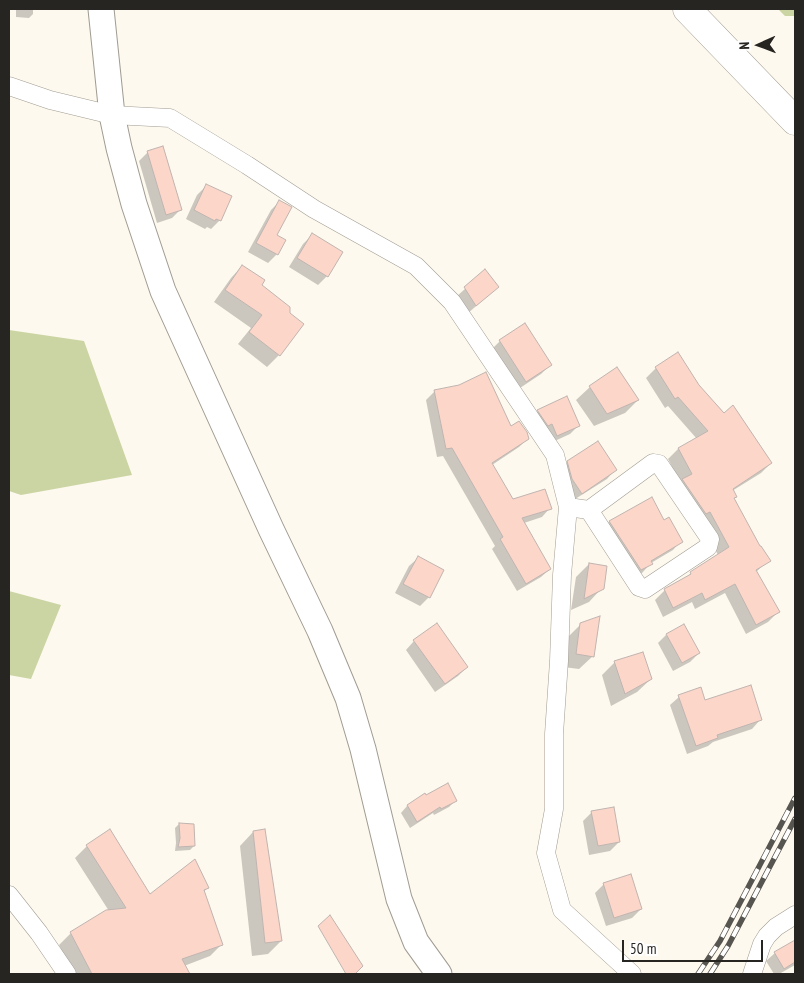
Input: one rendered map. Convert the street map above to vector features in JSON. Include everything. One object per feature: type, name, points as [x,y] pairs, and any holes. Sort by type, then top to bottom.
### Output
[{"type":"highway","points":[[687,9],[795,121]]},
{"type":"street","points":[[101,9],[112,115],[119,148],[134,204],[163,291],[271,529],[320,631],[348,698],[364,750],[399,899],[416,942],[438,974]]},
{"type":"street","points":[[9,86],[50,100],[112,115],[170,118],[314,209],[416,266],[452,302],[555,455],[568,507],[562,575],[554,734],[554,810],[546,853],[562,910],[632,974]]},
{"type":"street","points":[[568,507],[589,510],[653,463],[659,464],[710,539],[708,547],[645,589],[639,587],[589,510]]},
{"type":"street","points":[[9,895],[39,933],[67,974]]},
{"type":"street","points":[[752,974],[759,951],[767,936],[776,927],[795,915]]},
{"type":"green space","points":[[778,9],[795,9],[795,16],[785,16]]},
{"type":"green space","points":[[9,330],[84,341],[132,475],[21,495],[9,491]]},
{"type":"green space","points":[[9,591],[61,605],[31,679],[9,675]]},
{"type":"building","points":[[163,146],[182,210],[166,215],[147,151]]},
{"type":"building","points":[[206,184],[232,196],[221,221],[216,219],[215,221],[194,210]]},
{"type":"building","points":[[279,200],[292,207],[277,235],[286,240],[278,255],[256,243]]},
{"type":"building","points":[[312,233],[343,252],[328,277],[297,258]]},
{"type":"building","points":[[242,265],[265,280],[262,285],[290,307],[290,313],[304,324],[280,356],[249,332],[262,315],[225,290]]},
{"type":"building","points":[[485,269],[499,287],[476,306],[464,287]]},
{"type":"building","points":[[525,323],[552,365],[526,382],[499,340]]},
{"type":"building","points":[[678,352],[699,385],[724,413],[733,405],[772,463],[733,489],[737,497],[734,498],[760,546],[771,561],[756,570],[780,612],[756,625],[735,584],[705,600],[702,593],[673,608],[664,589],[691,574],[690,572],[729,547],[710,512],[706,514],[682,479],[692,474],[678,448],[708,431],[678,397],[675,399],[655,367]]},
{"type":"building","points":[[617,367],[639,400],[607,414],[589,386]]},
{"type":"building","points":[[486,372],[511,426],[519,421],[527,432],[529,439],[492,463],[513,499],[545,489],[552,509],[522,518],[551,569],[526,584],[500,539],[503,537],[452,448],[446,449],[434,390],[459,385]]},
{"type":"building","points":[[567,396],[580,426],[557,436],[552,424],[548,426],[537,410]]},
{"type":"building","points":[[598,441],[617,470],[582,494],[572,479],[567,461]]},
{"type":"building","points":[[652,497],[664,520],[669,517],[683,542],[651,561],[653,564],[641,570],[609,521]]},
{"type":"building","points":[[418,556],[444,570],[430,598],[403,584]]},
{"type":"building","points":[[589,563],[607,566],[604,589],[584,599]]},
{"type":"building","points":[[600,616],[594,657],[576,654],[580,623]]},
{"type":"building","points":[[437,623],[468,667],[445,684],[413,640]]},
{"type":"building","points":[[684,624],[700,653],[682,663],[666,634]]},
{"type":"building","points":[[643,652],[652,679],[625,694],[614,661]]},
{"type":"building","points":[[751,685],[762,720],[717,735],[718,738],[696,746],[678,695],[701,687],[705,700]]},
{"type":"building","points":[[448,783],[457,801],[441,809],[440,807],[417,822],[407,805],[425,793],[426,795]]},
{"type":"building","points":[[614,807],[620,842],[598,846],[591,811]]},
{"type":"building","points":[[179,823],[194,824],[195,846],[178,847],[180,838]]},
{"type":"building","points":[[110,829],[150,894],[195,859],[209,888],[204,890],[223,945],[182,959],[190,974],[92,974],[70,932],[106,910],[126,908],[86,845]]},
{"type":"building","points":[[265,829],[282,941],[265,943],[253,831]]},
{"type":"building","points":[[631,874],[642,909],[614,918],[603,883]]},
{"type":"building","points":[[330,915],[363,966],[355,974],[346,974],[318,926]]},
{"type":"building","points":[[795,940],[795,962],[784,969],[774,952]]},
{"type":"railway","points":[[698,974],[720,941],[795,798]]},
{"type":"railway","points":[[710,974],[728,946],[795,819]]}]
